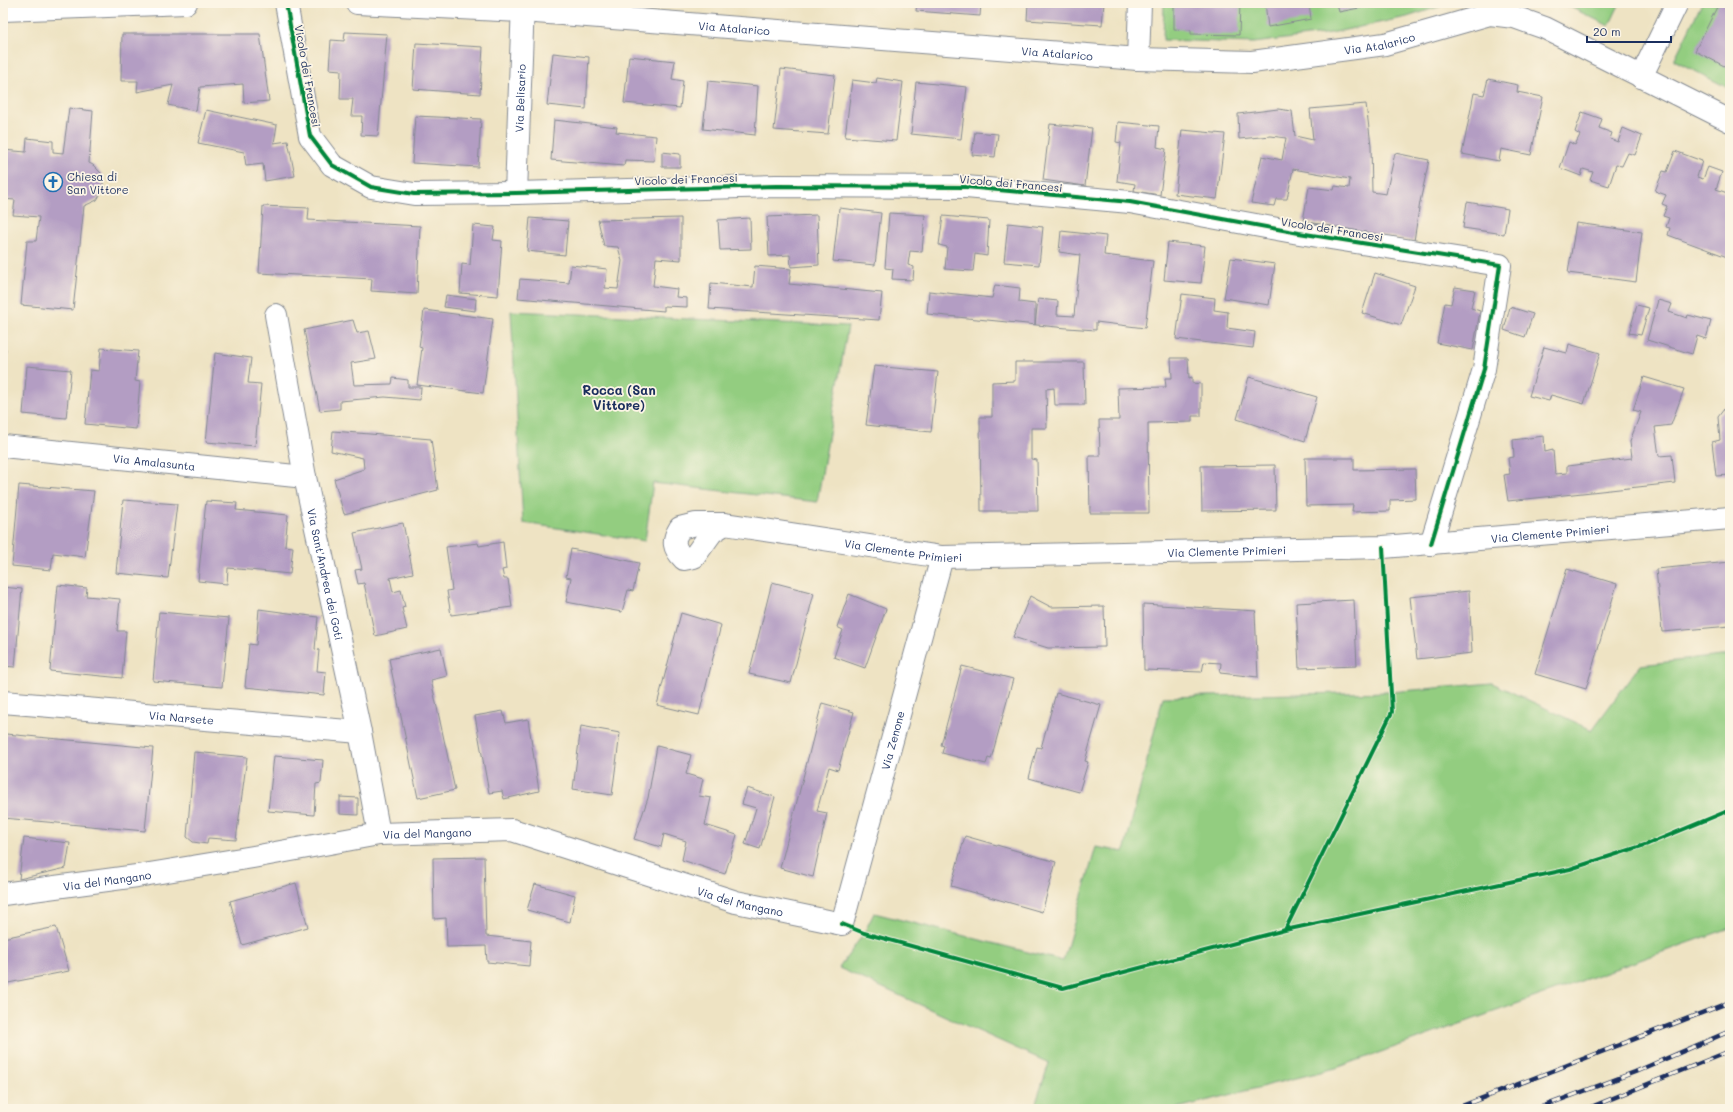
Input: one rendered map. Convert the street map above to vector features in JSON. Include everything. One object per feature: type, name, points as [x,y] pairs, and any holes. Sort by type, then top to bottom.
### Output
[{"type":"street","points":[[3,10],[186,3]]},
{"type":"street","name":"Vicolo dei Francesi","points":[[286,3],[310,136],[332,165],[371,187],[414,194],[516,193],[776,186],[966,187],[1130,202],[1299,233],[1500,265],[1484,369],[1431,544]]},
{"type":"street","name":"Via Atalarico","points":[[357,3],[523,7],[1138,59],[1252,62],[1385,44],[1490,14],[1514,17],[1545,28],[1730,121]]},
{"type":"street","points":[[1138,59],[1140,3]]},
{"type":"street","points":[[1641,77],[1677,3]]},
{"type":"street","name":"Via Belisario","points":[[516,193],[523,7]]},
{"type":"street","name":"Via Sant'Andrea dei Goti","points":[[276,315],[305,477],[360,732],[379,834]]},
{"type":"street","name":"Via Amalasunta","points":[[3,446],[305,477]]},
{"type":"street","name":"Via Clemente Primieri","points":[[725,524],[942,557],[1383,547],[1730,518]]},
{"type":"street","name":"Via Zenone","points":[[842,924],[942,557]]},
{"type":"street","name":"Via Narsete","points":[[3,702],[360,732]]},
{"type":"street","name":"Via del Mangano","points":[[3,894],[137,876],[379,834],[512,830],[736,902],[842,924]]},
{"type":"path","points":[[1285,930],[1392,712],[1383,547]]},
{"type":"path","points":[[842,924],[864,932],[1063,988],[1285,930],[1570,869],[1648,844],[1730,810]]},
{"type":"green space","points":[[1164,3],[1451,3],[1407,17],[1331,33],[1254,43],[1163,40]]},
{"type":"green space","points":[[1562,3],[1620,3],[1609,26]]},
{"type":"green space","points":[[1702,3],[1730,3],[1730,89],[1674,60]]},
{"type":"green space","points":[[511,311],[848,326],[817,502],[653,483],[645,541],[523,523]]},
{"type":"green space","points":[[1730,655],[1730,928],[1336,1068],[1174,1109],[1034,1109],[1049,1063],[839,968],[864,933],[874,913],[1063,961],[1096,847],[1124,852],[1163,697],[1391,692],[1492,683],[1592,730],[1640,665]]},
{"type":"building","points":[[917,3],[981,3],[980,16],[916,11]]},
{"type":"building","points":[[1028,3],[1104,3],[1102,25],[1027,20]]},
{"type":"building","points":[[1174,3],[1240,3],[1239,35],[1191,34],[1191,30],[1174,29]]},
{"type":"building","points":[[1265,3],[1309,3],[1311,19],[1268,27]]},
{"type":"building","points":[[1337,3],[1379,3],[1379,4],[1339,12]]},
{"type":"building","points":[[1719,3],[1730,3],[1730,69],[1695,51]]},
{"type":"building","points":[[345,32],[387,34],[378,136],[361,135],[362,116],[351,116],[353,99],[340,99],[341,70],[329,69],[331,40],[344,41]]},
{"type":"building","points":[[122,34],[260,34],[269,101],[244,103],[243,84],[200,87],[196,111],[168,105],[173,85],[137,92],[138,81],[121,81]]},
{"type":"building","points":[[416,43],[483,47],[480,94],[413,89]]},
{"type":"building","points":[[553,53],[589,57],[586,109],[547,105]]},
{"type":"building","points":[[629,56],[675,61],[672,79],[683,81],[680,108],[624,103]]},
{"type":"building","points":[[781,69],[835,75],[828,134],[774,130]]},
{"type":"building","points":[[877,78],[903,82],[896,141],[845,137],[852,80],[876,83]]},
{"type":"building","points":[[1488,79],[1518,85],[1517,92],[1543,97],[1531,155],[1501,149],[1499,161],[1462,154],[1474,93],[1484,95]]},
{"type":"building","points":[[708,81],[758,86],[755,135],[703,129]]},
{"type":"building","points":[[916,82],[967,87],[961,139],[911,134]]},
{"type":"building","points":[[1366,104],[1371,145],[1372,192],[1386,194],[1395,153],[1429,160],[1420,202],[1414,241],[1303,221],[1309,187],[1334,190],[1335,186],[1349,188],[1350,179],[1293,169],[1287,199],[1276,199],[1274,206],[1251,203],[1262,156],[1282,160],[1286,138],[1271,136],[1239,139],[1238,114],[1278,109],[1292,111],[1295,136],[1313,140],[1310,109]]},
{"type":"building","points":[[69,108],[93,111],[89,163],[101,173],[103,179],[103,190],[97,200],[84,206],[73,310],[21,305],[27,241],[36,241],[39,217],[13,215],[15,200],[3,199],[3,150],[26,152],[27,138],[53,141],[53,152],[63,153]]},
{"type":"building","points":[[206,110],[277,125],[274,143],[288,141],[295,176],[265,181],[263,164],[246,166],[244,152],[198,143]]},
{"type":"building","points":[[1582,112],[1602,119],[1599,128],[1612,133],[1610,139],[1618,142],[1623,128],[1642,136],[1635,155],[1628,153],[1622,166],[1616,165],[1609,186],[1590,180],[1593,172],[1583,169],[1581,176],[1560,168],[1569,142],[1575,145],[1580,135],[1575,132]]},
{"type":"building","points":[[415,116],[481,119],[478,167],[412,163]]},
{"type":"building","points":[[554,120],[617,127],[616,132],[656,136],[654,161],[625,160],[624,166],[551,160]]},
{"type":"building","points":[[1118,122],[1159,126],[1157,147],[1166,149],[1160,195],[1134,191],[1135,184],[1117,181],[1121,143],[1116,142]]},
{"type":"building","points":[[1050,124],[1092,128],[1085,186],[1043,180]]},
{"type":"building","points":[[1182,130],[1225,134],[1217,199],[1175,194]]},
{"type":"building","points":[[975,132],[998,134],[995,157],[972,155]]},
{"type":"building","points":[[1675,151],[1702,161],[1697,177],[1703,179],[1708,167],[1722,172],[1716,189],[1730,194],[1730,258],[1668,235],[1670,228],[1666,227],[1669,218],[1663,216],[1667,206],[1662,204],[1666,195],[1655,191],[1663,171],[1667,172]]},
{"type":"building","points":[[662,152],[680,154],[680,167],[662,167]]},
{"type":"building","points":[[1467,202],[1508,209],[1504,234],[1463,228]]},
{"type":"building","points":[[263,206],[309,208],[308,220],[420,226],[417,294],[371,291],[372,279],[259,273]]},
{"type":"building","points":[[839,208],[881,213],[875,265],[833,261]]},
{"type":"building","points":[[889,213],[925,215],[922,252],[910,251],[908,265],[914,267],[913,280],[892,279],[893,269],[885,268]]},
{"type":"building","points":[[817,215],[819,265],[791,267],[790,255],[769,256],[767,217]]},
{"type":"building","points":[[943,216],[989,220],[987,256],[975,254],[973,271],[945,269],[947,247],[939,245]]},
{"type":"building","points":[[530,218],[568,221],[565,255],[527,251]]},
{"type":"building","points":[[681,218],[681,260],[656,258],[653,286],[677,289],[676,297],[687,298],[687,307],[664,306],[664,311],[518,298],[520,279],[569,283],[571,265],[607,269],[605,288],[618,289],[622,261],[618,247],[604,246],[598,220]]},
{"type":"building","points":[[750,218],[751,249],[720,250],[718,220]]},
{"type":"building","points":[[1008,223],[1043,227],[1039,265],[1004,262]]},
{"type":"building","points":[[1576,223],[1642,232],[1636,282],[1568,273]]},
{"type":"building","points":[[473,225],[495,227],[493,240],[502,241],[498,296],[460,293],[462,264],[470,265]]},
{"type":"building","points":[[1061,231],[1106,236],[1104,255],[1153,261],[1145,328],[1096,322],[1096,330],[1035,325],[1038,299],[1058,301],[1057,315],[1074,316],[1080,255],[1059,252]]},
{"type":"building","points":[[1168,242],[1205,246],[1201,283],[1164,280]]},
{"type":"building","points":[[1231,258],[1275,264],[1269,305],[1224,298]]},
{"type":"building","points":[[755,266],[791,269],[789,284],[882,293],[879,320],[709,309],[711,283],[753,287]]},
{"type":"building","points":[[1375,273],[1415,286],[1401,325],[1362,313]]},
{"type":"building","points":[[995,285],[1020,288],[1019,302],[1035,304],[1035,325],[927,314],[929,291],[992,298]]},
{"type":"building","points":[[1455,287],[1475,290],[1471,308],[1480,311],[1473,350],[1437,343],[1445,303],[1451,304]]},
{"type":"building","points":[[1182,294],[1215,298],[1214,310],[1228,312],[1227,328],[1255,332],[1253,348],[1176,339]]},
{"type":"building","points":[[446,295],[476,299],[475,311],[444,307]]},
{"type":"building","points":[[1658,300],[1672,304],[1669,312],[1687,318],[1688,315],[1711,321],[1706,339],[1697,336],[1692,354],[1647,340]]},
{"type":"building","points":[[1637,305],[1649,308],[1641,335],[1629,333]]},
{"type":"building","points":[[1510,307],[1533,314],[1525,337],[1504,330]]},
{"type":"building","points":[[424,310],[493,319],[483,393],[417,385],[422,348],[419,347]]},
{"type":"building","points":[[353,320],[357,333],[369,331],[376,359],[351,363],[354,385],[392,384],[393,378],[408,380],[408,387],[421,387],[420,400],[385,397],[340,401],[340,409],[320,411],[304,330]]},
{"type":"building","points":[[1569,344],[1600,353],[1584,404],[1551,395],[1549,401],[1529,396],[1544,347],[1567,353]]},
{"type":"building","points":[[3,348],[6,349],[4,366],[3,366]]},
{"type":"building","points":[[101,348],[138,351],[135,381],[140,382],[136,429],[85,424],[90,370],[99,371]]},
{"type":"building","points":[[215,353],[251,358],[248,383],[261,384],[255,446],[206,442]]},
{"type":"building","points":[[1171,358],[1188,358],[1189,378],[1192,377],[1192,383],[1201,384],[1201,416],[1192,416],[1192,422],[1148,423],[1149,513],[1090,513],[1089,456],[1100,456],[1099,420],[1119,420],[1118,388],[1166,387],[1165,378],[1172,378]]},
{"type":"building","points":[[1015,362],[1084,362],[1085,405],[1055,405],[1054,388],[1046,389],[1047,428],[1031,428],[1031,459],[1037,460],[1038,511],[981,511],[980,417],[992,417],[992,382],[1015,381]]},
{"type":"building","points":[[27,366],[71,370],[66,418],[23,414]]},
{"type":"building","points":[[874,366],[938,372],[931,432],[866,425]]},
{"type":"building","points":[[1249,377],[1317,397],[1305,441],[1237,419]]},
{"type":"building","points":[[1644,377],[1684,389],[1671,425],[1655,427],[1659,456],[1672,455],[1675,483],[1508,501],[1504,475],[1510,474],[1508,458],[1514,457],[1513,440],[1544,436],[1545,452],[1553,450],[1555,474],[1567,473],[1567,466],[1632,458],[1630,441],[1641,412],[1633,410]]},
{"type":"building","points":[[1730,401],[1730,475],[1716,476],[1712,442],[1720,440],[1718,417]]},
{"type":"building","points":[[333,431],[431,439],[438,490],[344,514],[334,479],[364,469],[363,458],[331,451]]},
{"type":"building","points":[[1305,458],[1354,458],[1354,470],[1415,469],[1416,499],[1390,500],[1390,511],[1352,512],[1353,505],[1306,506]]},
{"type":"building","points":[[1275,465],[1276,510],[1202,511],[1201,466]]},
{"type":"building","points":[[19,485],[94,491],[85,557],[53,553],[51,570],[12,566]]},
{"type":"building","points":[[123,500],[177,504],[168,578],[116,573]]},
{"type":"building","points":[[206,501],[237,503],[236,510],[288,515],[285,546],[293,547],[290,574],[228,568],[227,584],[198,581]]},
{"type":"building","points":[[403,523],[413,573],[390,578],[393,592],[401,590],[405,607],[402,608],[407,629],[375,636],[364,583],[358,584],[355,570],[362,569],[354,533]]},
{"type":"building","points":[[503,542],[506,569],[502,570],[504,579],[508,579],[512,607],[451,615],[447,591],[452,590],[446,547],[478,543],[479,546]]},
{"type":"building","points":[[571,549],[639,563],[633,591],[628,590],[622,612],[566,602],[571,578],[566,577]]},
{"type":"building","points":[[1730,562],[1730,626],[1662,632],[1656,569]]},
{"type":"building","points":[[1567,569],[1617,584],[1586,689],[1535,674]]},
{"type":"building","points":[[772,582],[814,593],[791,683],[749,674]]},
{"type":"building","points":[[58,585],[87,588],[86,596],[120,599],[117,631],[126,631],[122,678],[50,671]]},
{"type":"building","points":[[3,587],[22,589],[15,667],[3,666]]},
{"type":"building","points":[[1469,591],[1472,653],[1417,659],[1410,597]]},
{"type":"building","points":[[849,594],[886,609],[865,668],[834,657],[843,630],[837,627]]},
{"type":"building","points":[[1030,596],[1051,607],[1104,606],[1105,647],[1048,648],[1013,637]]},
{"type":"building","points":[[1354,600],[1357,666],[1299,668],[1296,603]]},
{"type":"building","points":[[1143,604],[1257,611],[1255,613],[1258,677],[1220,673],[1221,663],[1204,662],[1202,672],[1144,670]]},
{"type":"building","points":[[259,609],[318,617],[315,649],[319,650],[317,671],[326,672],[324,695],[245,687],[249,644],[256,645]]},
{"type":"building","points":[[159,612],[229,618],[222,687],[153,681]]},
{"type":"building","points":[[681,613],[721,625],[699,715],[657,705]]},
{"type":"building","points":[[441,648],[447,676],[431,680],[455,790],[418,798],[389,659]]},
{"type":"building","points":[[962,666],[1013,679],[991,759],[988,758],[986,764],[942,753],[944,746],[941,745]]},
{"type":"building","points":[[1056,693],[1101,705],[1085,761],[1088,762],[1079,792],[1029,778],[1037,747],[1041,748]]},
{"type":"building","points":[[822,703],[854,712],[838,770],[829,767],[817,811],[827,813],[813,877],[780,868]]},
{"type":"building","points":[[503,711],[506,723],[528,719],[539,791],[504,799],[502,791],[489,793],[475,716]]},
{"type":"building","points":[[581,726],[620,733],[612,795],[573,789]]},
{"type":"building","points":[[6,734],[153,748],[145,831],[3,818],[3,766]]},
{"type":"building","points":[[657,746],[691,755],[686,774],[703,779],[699,796],[711,798],[705,825],[737,835],[725,874],[682,860],[686,841],[664,834],[661,847],[634,839],[648,798]]},
{"type":"building","points":[[194,752],[247,757],[236,840],[208,838],[207,844],[193,842],[187,837]]},
{"type":"building","points":[[274,756],[323,760],[321,783],[316,784],[314,815],[268,811]]},
{"type":"building","points":[[747,788],[775,797],[760,849],[745,844],[756,808],[742,804]]},
{"type":"building","points":[[340,797],[358,798],[358,815],[340,814]]},
{"type":"building","points":[[965,836],[1056,862],[1042,912],[951,886]]},
{"type":"building","points":[[24,838],[70,843],[66,868],[19,879]]},
{"type":"building","points":[[484,857],[486,936],[531,941],[529,966],[487,962],[486,946],[447,947],[446,918],[434,919],[433,858]]},
{"type":"building","points":[[296,883],[308,927],[242,945],[230,901]]},
{"type":"building","points":[[535,884],[575,895],[570,922],[527,910]]},
{"type":"building","points":[[56,927],[69,971],[3,984],[3,938]]},
{"type":"railway","points":[[1454,1109],[1730,1002]]},
{"type":"railway","points":[[1536,1109],[1635,1072],[1730,1031]]},
{"type":"railway","points":[[1586,1109],[1730,1051]]},
{"type":"cycle path","points":[[286,3],[310,136],[332,165],[371,187],[414,194],[516,193],[776,186],[966,187],[1130,202],[1299,233],[1500,265],[1484,369],[1431,544]]},
{"type":"cycle path","points":[[842,924],[864,933],[1063,988],[1285,930],[1392,712],[1383,547]]},
{"type":"cycle path","points":[[1285,930],[1570,869],[1648,844],[1730,810]]},
{"type":"place","name":"Chiesa di San Vittore","points":[[53,182]]},
{"type":"district","name":"Rocca (San Vittore)","points":[[619,396]]}]
